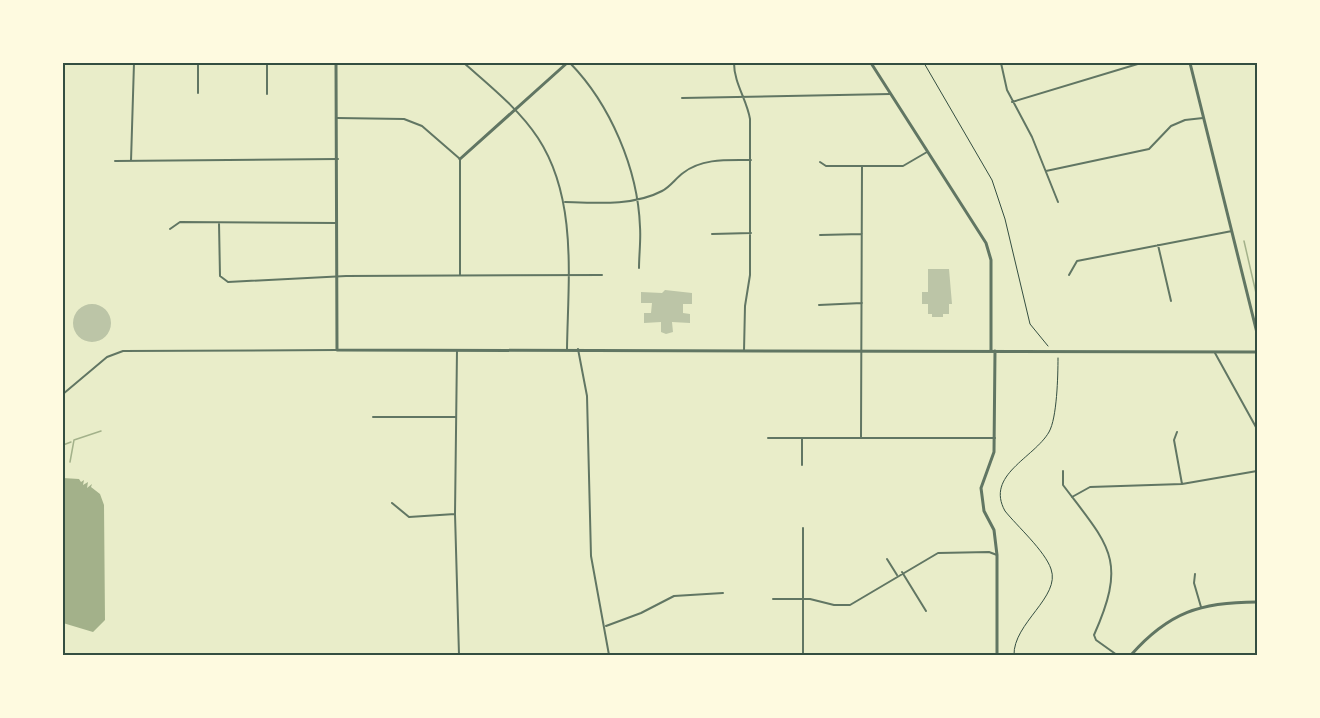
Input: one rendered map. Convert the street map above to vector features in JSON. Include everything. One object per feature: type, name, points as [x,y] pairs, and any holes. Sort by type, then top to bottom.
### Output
[{"type":"street","points":[[131,161],[134,63]]},
{"type":"street","points":[[198,63],[198,93]]},
{"type":"street","points":[[267,63],[267,94]]},
{"type":"street","points":[[336,63],[337,350]]},
{"type":"street","points":[[464,63],[514,109],[538,138],[552,164],[565,202],[568,275],[567,349]]},
{"type":"street","points":[[460,274],[460,159],[514,109],[569,63],[585,79],[611,121],[626,158],[637,199],[640,226],[639,268]]},
{"type":"street","points":[[734,63],[736,80],[750,119],[751,233],[744,351]]},
{"type":"street","points":[[871,63],[986,243],[991,260],[995,438],[994,452],[981,488],[984,511],[994,530],[997,555],[997,655]]},
{"type":"street","points":[[1001,63],[1012,102],[1032,137],[1058,202]]},
{"type":"street","points":[[1012,102],[1141,63]]},
{"type":"street","points":[[1190,63],[1257,333]]},
{"type":"street","points":[[682,98],[890,94]]},
{"type":"street","points":[[337,118],[404,119],[422,126],[460,159]]},
{"type":"street","points":[[1046,171],[1149,149],[1171,126],[1185,120],[1203,118]]},
{"type":"street","points":[[820,162],[826,166],[903,165],[927,152]]},
{"type":"street","points":[[115,161],[338,159]]},
{"type":"street","points":[[565,202],[599,203],[637,199],[663,191],[684,172],[699,163],[751,160]]},
{"type":"street","points":[[861,438],[862,166]]},
{"type":"street","points":[[170,229],[180,222],[337,223]]},
{"type":"street","points":[[219,223],[220,276],[228,282],[460,274],[602,275]]},
{"type":"street","points":[[1069,275],[1077,261],[1232,231]]},
{"type":"street","points":[[712,234],[751,233]]},
{"type":"street","points":[[820,235],[862,234]]},
{"type":"street","points":[[1158,245],[1171,301]]},
{"type":"street","points":[[819,304],[862,303]]},
{"type":"street","points":[[579,349],[587,396],[591,556],[606,626],[609,655]]},
{"type":"street","points":[[63,393],[107,357],[123,351],[579,349],[1257,352]]},
{"type":"street","points":[[457,350],[455,514],[459,655]]},
{"type":"street","points":[[1215,353],[1257,429]]},
{"type":"street","points":[[373,417],[456,417]]},
{"type":"street","points":[[1178,432],[1174,440],[1182,484]]},
{"type":"street","points":[[768,438],[995,438]]},
{"type":"street","points":[[802,438],[802,465]]},
{"type":"street","points":[[1063,471],[1063,485],[1100,536],[1111,562],[1111,591],[1107,608],[1094,635],[1096,640],[1117,655]]},
{"type":"street","points":[[1072,497],[1090,487],[1182,484],[1257,471]]},
{"type":"street","points":[[392,503],[409,517],[455,514]]},
{"type":"street","points":[[803,528],[803,655]]},
{"type":"street","points":[[773,599],[803,599],[834,605],[850,605],[902,572],[938,553],[989,552],[997,555]]},
{"type":"street","points":[[886,559],[897,575]]},
{"type":"street","points":[[902,572],[926,611]]},
{"type":"street","points":[[1195,574],[1194,584],[1201,607]]},
{"type":"street","points":[[606,626],[641,613],[674,596],[723,593]]},
{"type":"street","points":[[1131,655],[1166,622],[1201,607],[1227,602],[1257,602]]},
{"type":"path","points":[[924,63],[992,180],[1005,219],[1030,324],[1047,345]]},
{"type":"path","points":[[1014,655],[1017,635],[1048,592],[1052,575],[1047,561],[1005,511],[1000,501],[1000,489],[1005,476],[1049,431],[1055,408],[1058,357]]},
{"type":"shaded area","points":[[63,478],[79,479],[81,482],[84,480],[83,485],[88,482],[87,488],[92,484],[91,487],[100,494],[104,505],[105,620],[93,632],[63,623]]},
{"type":"building","points":[[928,269],[949,269],[952,304],[949,304],[949,314],[943,314],[943,317],[932,317],[932,314],[928,314],[928,304],[922,304],[922,292],[928,292]]},
{"type":"building","points":[[665,290],[692,293],[692,304],[683,304],[683,313],[690,314],[690,323],[672,322],[673,332],[666,334],[661,332],[661,322],[644,323],[644,313],[651,313],[652,303],[641,303],[641,292],[662,293]]},
{"type":"building","points":[[92,304],[106,309],[111,323],[106,337],[92,342],[78,337],[73,323],[78,309]]},
{"type":"waterway","points":[[1244,241],[1256,293]]},
{"type":"waterway","points":[[70,462],[74,440],[101,431]]},
{"type":"waterway","points":[[63,445],[71,442]]}]
